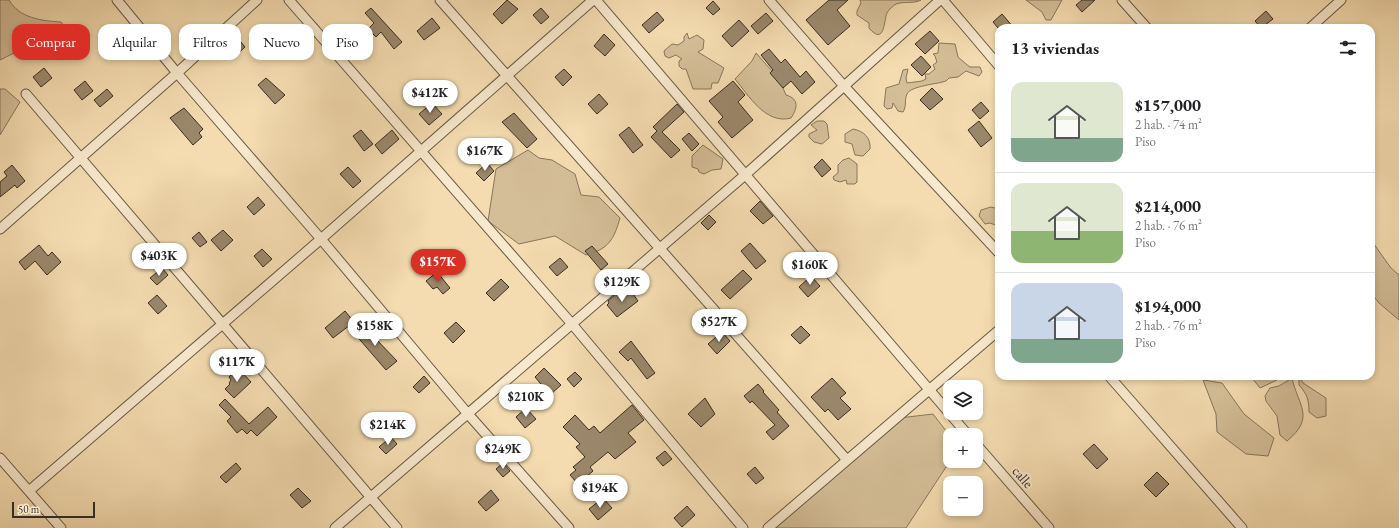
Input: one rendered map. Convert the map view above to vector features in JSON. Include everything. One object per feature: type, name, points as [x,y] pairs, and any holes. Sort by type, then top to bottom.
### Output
[{"type":"street","points":[[117,0],[177,73],[468,414],[569,528]]},
{"type":"street","points":[[0,228],[177,73],[257,0]]},
{"type":"street","points":[[289,0],[572,324],[743,528]]},
{"type":"street","points":[[440,0],[847,460]]},
{"type":"street","points":[[29,491],[321,240],[594,0],[962,428]]},
{"type":"street","points":[[769,0],[844,86],[995,249]]},
{"type":"street","points":[[335,528],[745,175],[941,0],[995,61]]},
{"type":"street","points":[[1314,24],[1341,0]]},
{"type":"street","points":[[1128,2],[1144,24]]},
{"type":"street","points":[[26,94],[397,528]]},
{"type":"street","points":[[768,528],[995,333]]},
{"type":"street","points":[[1112,380],[1242,528]]},
{"type":"street","name":"calle","points":[[983,452],[1049,528]]},
{"type":"street","points":[[0,458],[61,528]]},
{"type":"shaded area","points":[[0,0],[9,0],[13,6],[25,15],[46,21],[61,22],[62,24],[12,24],[12,54],[0,60]]},
{"type":"shaded area","points":[[860,0],[921,0],[899,3],[892,7],[887,13],[883,30],[878,35],[869,28],[869,23],[857,15],[857,11],[861,3]]},
{"type":"shaded area","points":[[1026,0],[1062,0],[1051,20],[1046,20],[1042,12]]},
{"type":"shaded area","points":[[687,33],[689,39],[697,35],[704,40],[703,49],[698,52],[724,68],[718,83],[712,83],[711,89],[693,89],[686,69],[682,69],[679,66],[679,61],[682,59],[676,55],[669,58],[665,56],[664,51],[672,44],[678,45],[684,41],[684,37]]},
{"type":"shaded area","points":[[939,43],[955,44],[958,57],[970,67],[980,67],[982,72],[979,76],[966,71],[958,77],[949,78],[946,81],[913,89],[907,94],[903,112],[898,111],[893,103],[892,108],[887,109],[884,106],[886,88],[899,84],[903,70],[908,69],[906,78],[907,83],[926,79],[925,74],[929,74],[935,69],[933,65],[937,62],[933,54],[938,53]]},
{"type":"shaded area","points":[[756,53],[779,79],[786,95],[794,99],[796,108],[791,118],[782,119],[766,113],[758,107],[735,79],[752,61]]},
{"type":"shaded area","points":[[0,89],[5,89],[20,102],[0,135]]},
{"type":"shaded area","points":[[817,121],[824,121],[827,124],[829,138],[822,144],[814,142],[809,137],[809,134],[817,130],[811,125]]},
{"type":"shaded area","points":[[853,129],[860,131],[868,138],[870,149],[863,156],[855,155],[852,144],[845,142],[845,134]]},
{"type":"shaded area","points":[[703,145],[723,159],[721,169],[712,170],[704,174],[699,172],[698,169],[692,167],[692,156]]},
{"type":"shaded area","points":[[528,150],[539,158],[552,160],[575,174],[581,195],[599,197],[620,218],[613,237],[600,250],[586,255],[555,236],[519,244],[488,221],[496,169]]},
{"type":"shaded area","points":[[849,158],[857,164],[857,182],[855,184],[847,184],[846,180],[840,182],[834,180],[833,177],[838,173],[838,165],[843,160]]},
{"type":"shaded area","points":[[991,207],[995,208],[995,225],[990,223],[985,224],[979,216],[981,210]]},
{"type":"shaded area","points":[[1375,246],[1391,268],[1399,275],[1399,320],[1375,298]]},
{"type":"shaded area","points":[[1203,380],[1222,383],[1244,414],[1274,438],[1268,456],[1246,454],[1217,432],[1216,414]]},
{"type":"shaded area","points":[[1254,380],[1277,380],[1260,388]]},
{"type":"shaded area","points":[[1289,380],[1293,380],[1303,411],[1301,425],[1296,433],[1287,441],[1280,435],[1277,416],[1266,401],[1265,396],[1270,388],[1279,386]]},
{"type":"shaded area","points":[[1299,380],[1301,380],[1303,383],[1326,398],[1326,416],[1317,418],[1309,412],[1307,397],[1299,385]]},
{"type":"shaded area","points":[[933,414],[944,428],[943,468],[945,468],[906,528],[768,528],[899,418]]},
{"type":"building","points":[[507,0],[518,9],[502,24],[493,14]]},
{"type":"building","points":[[829,0],[848,0],[837,10],[850,26],[828,45],[806,20]]},
{"type":"building","points":[[1082,0],[1095,0],[1082,12],[1076,5]]},
{"type":"building","points":[[713,1],[720,9],[713,15],[706,8]]},
{"type":"building","points":[[371,8],[402,42],[394,49],[381,32],[376,37],[373,34],[374,23],[365,13]]},
{"type":"building","points":[[541,8],[549,17],[541,24],[533,15]]},
{"type":"building","points":[[1266,11],[1273,19],[1266,24],[1258,24],[1255,21]]},
{"type":"building","points":[[657,12],[664,20],[649,33],[642,25]]},
{"type":"building","points":[[766,13],[773,21],[758,34],[751,26]]},
{"type":"building","points":[[1002,14],[1011,24],[995,24],[993,22]]},
{"type":"building","points":[[432,18],[440,28],[424,40],[417,31]]},
{"type":"building","points":[[739,20],[749,31],[732,47],[722,36]]},
{"type":"building","points":[[930,31],[939,41],[925,54],[915,44]]},
{"type":"building","points":[[604,34],[615,45],[605,56],[594,46]]},
{"type":"building","points":[[241,42],[245,47],[241,51]]},
{"type":"building","points":[[769,49],[781,63],[785,59],[800,77],[806,71],[815,82],[802,94],[791,81],[783,88],[770,73],[773,70],[761,55]]},
{"type":"building","points":[[921,56],[931,67],[922,76],[911,65]]},
{"type":"building","points":[[44,68],[52,78],[41,87],[33,77]]},
{"type":"building","points":[[564,69],[572,77],[563,86],[555,77]]},
{"type":"building","points":[[266,78],[285,95],[275,104],[258,85]]},
{"type":"building","points":[[85,81],[93,91],[82,100],[74,90]]},
{"type":"building","points":[[733,81],[745,95],[738,102],[753,120],[732,138],[718,122],[723,117],[709,101]]},
{"type":"building","points":[[932,88],[943,99],[930,110],[920,100]]},
{"type":"building","points":[[107,89],[113,96],[100,107],[94,100]]},
{"type":"building","points":[[599,94],[608,104],[597,114],[588,104]]},
{"type":"building","points":[[981,102],[989,111],[980,119],[972,110]]},
{"type":"building","points":[[432,103],[442,114],[429,125],[419,114]]},
{"type":"building","points":[[677,104],[684,112],[662,132],[680,150],[671,158],[651,137],[657,131],[653,127]]},
{"type":"building","points":[[184,108],[203,129],[199,133],[202,137],[193,145],[170,118]]},
{"type":"building","points":[[514,113],[537,139],[527,148],[502,122]]},
{"type":"building","points":[[979,121],[992,138],[981,147],[968,130]]},
{"type":"building","points":[[629,127],[643,145],[633,153],[619,135]]},
{"type":"building","points":[[361,130],[373,144],[364,151],[353,136]]},
{"type":"building","points":[[392,130],[399,139],[382,154],[375,145]]},
{"type":"building","points":[[689,133],[699,144],[692,151],[682,139]]},
{"type":"building","points":[[482,139],[489,146],[478,156],[471,149]]},
{"type":"building","points":[[822,159],[831,169],[822,177],[814,167]]},
{"type":"building","points":[[487,163],[494,171],[484,181],[476,173]]},
{"type":"building","points":[[12,165],[25,181],[17,188],[15,185],[0,197],[0,182],[7,176],[4,172]]},
{"type":"building","points":[[348,167],[361,181],[353,188],[340,174]]},
{"type":"building","points":[[258,197],[265,205],[254,215],[247,207]]},
{"type":"building","points":[[760,201],[773,216],[763,224],[750,211]]},
{"type":"building","points":[[709,215],[716,222],[708,230],[701,223]]},
{"type":"building","points":[[223,230],[233,240],[221,251],[211,240]]},
{"type":"building","points":[[199,232],[207,242],[200,247],[192,238]]},
{"type":"building","points":[[750,243],[766,261],[756,269],[741,251]]},
{"type":"building","points":[[39,245],[48,256],[52,252],[61,262],[47,275],[35,261],[25,270],[19,262]]},
{"type":"building","points":[[592,246],[608,264],[601,270],[585,251]]},
{"type":"building","points":[[262,249],[272,259],[263,267],[254,256]]},
{"type":"building","points":[[560,258],[568,267],[557,276],[549,267]]},
{"type":"building","points":[[162,268],[168,275],[157,285],[150,278]]},
{"type":"building","points":[[743,270],[752,279],[730,299],[721,290]]},
{"type":"building","points":[[437,272],[450,288],[443,294],[437,287],[433,289],[426,281]]},
{"type":"building","points":[[811,276],[820,286],[808,297],[799,287]]},
{"type":"building","points":[[501,279],[509,287],[494,301],[486,293]]},
{"type":"building","points":[[631,291],[638,301],[617,317],[607,305],[609,303],[608,301],[618,292],[623,297]]},
{"type":"building","points":[[157,295],[167,306],[158,314],[148,303]]},
{"type":"building","points":[[345,311],[354,322],[333,338],[325,328]]},
{"type":"building","points":[[456,322],[465,331],[453,343],[444,333]]},
{"type":"building","points":[[366,324],[376,337],[375,338],[397,361],[386,370],[354,333]]},
{"type":"building","points":[[801,326],[810,335],[800,344],[791,335]]},
{"type":"building","points":[[722,332],[730,341],[717,354],[708,344]]},
{"type":"building","points":[[631,341],[655,373],[647,379],[631,358],[628,361],[619,352]]},
{"type":"building","points":[[238,368],[251,382],[234,398],[225,389],[230,384],[229,383],[231,380],[229,377]]},
{"type":"building","points":[[544,368],[561,385],[550,395],[535,377]]},
{"type":"building","points":[[575,372],[582,379],[574,387],[567,379]]},
{"type":"building","points":[[424,376],[430,383],[419,393],[413,387]]},
{"type":"building","points":[[832,378],[846,393],[840,398],[851,409],[838,420],[828,409],[825,412],[811,397]]},
{"type":"building","points":[[758,384],[779,410],[777,412],[789,426],[773,440],[766,432],[775,425],[752,401],[750,403],[744,396]]},
{"type":"building","points":[[705,398],[715,414],[701,427],[688,414]]},
{"type":"building","points":[[225,399],[249,424],[268,407],[277,417],[257,436],[251,430],[247,434],[242,429],[237,433],[227,421],[231,417],[219,405]]},
{"type":"building","points":[[632,405],[644,420],[628,433],[636,442],[615,459],[608,452],[590,467],[593,471],[578,484],[570,475],[576,470],[573,467],[585,457],[576,447],[580,444],[563,427],[575,415],[589,430],[594,426],[600,433]]},
{"type":"building","points":[[526,408],[536,419],[525,428],[516,417]]},
{"type":"building","points":[[391,437],[397,444],[386,454],[379,447]]},
{"type":"building","points":[[1094,444],[1108,459],[1097,469],[1083,454]]},
{"type":"building","points":[[665,451],[672,459],[663,466],[656,458]]},
{"type":"building","points":[[236,463],[241,469],[226,483],[220,477]]},
{"type":"building","points":[[503,463],[510,471],[503,477],[496,469]]},
{"type":"building","points":[[755,467],[764,478],[756,484],[747,474]]},
{"type":"building","points":[[1157,472],[1169,484],[1156,497],[1144,485]]},
{"type":"building","points":[[298,488],[311,501],[302,508],[290,495]]},
{"type":"building","points":[[491,490],[499,500],[486,511],[478,502]]},
{"type":"building","points":[[603,498],[612,508],[598,520],[589,509]]},
{"type":"building","points":[[687,506],[695,515],[682,527],[674,518]]}]
